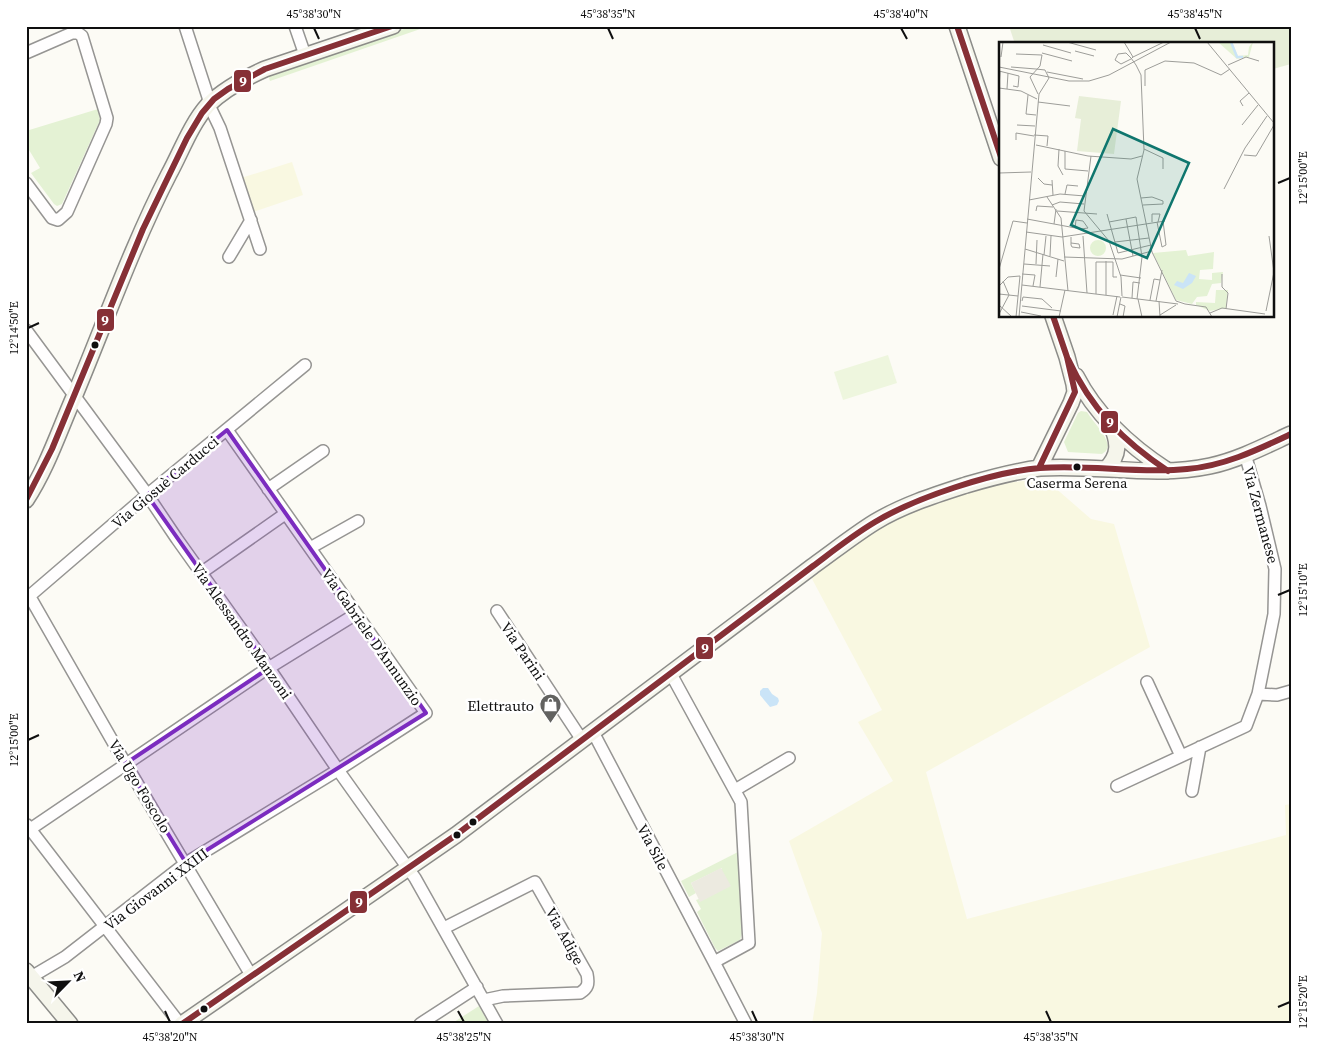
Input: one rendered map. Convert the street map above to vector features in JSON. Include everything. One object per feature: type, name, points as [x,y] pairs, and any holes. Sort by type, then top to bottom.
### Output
[{"type":"street","points":[[185,26],[208,96],[208,105],[220,128],[260,248]]},
{"type":"street","points":[[295,26],[305,55]]},
{"type":"street","points":[[26,500],[38,480],[93,351],[114,296],[161,190],[200,116],[208,105],[224,92],[250,76],[305,55],[393,26]]},
{"type":"street","points":[[957,26],[999,152]]},
{"type":"street","points":[[26,52],[72,33],[78,33],[82,36],[106,112],[106,124],[70,206],[67,212],[58,220],[52,218],[26,182]]},
{"type":"street","points":[[229,257],[251,220]]},
{"type":"street","points":[[1039,468],[1074,398],[1074,384],[1054,318]]},
{"type":"street","name":"Via Alessandro Manzoni","points":[[26,330],[147,495],[408,868]]},
{"type":"street","points":[[1066,357],[1087,397],[1110,423],[1139,450],[1168,471]]},
{"type":"street","name":"Via Giosuè Carducci","points":[[28,598],[147,495],[305,366]]},
{"type":"street","points":[[1106,469],[1115,458],[1118,448],[1116,435],[1110,423]]},
{"type":"street","name":"Via Gabriele D'Annunzio","points":[[227,430],[426,713],[338,770]]},
{"type":"street","name":"Via Zermanese","points":[[181,1024],[408,868],[588,736],[813,566],[875,522],[900,509],[937,495],[992,478],[1039,468],[1068,467],[1168,471],[1210,466],[1245,454],[1291,434]]},
{"type":"street","points":[[268,489],[323,451]]},
{"type":"street","name":"Via Zermanese","points":[[1117,786],[1246,726],[1258,694],[1274,614],[1275,569],[1245,454]]},
{"type":"street","points":[[202,574],[285,514]]},
{"type":"street","points":[[310,548],[358,521]]},
{"type":"street","name":"Via Ugo Foscolo","points":[[28,598],[251,975]]},
{"type":"street","name":"Via Parini","points":[[496,611],[588,736]]},
{"type":"street","points":[[181,1024],[28,829],[269,668],[356,614]]},
{"type":"street","points":[[671,674],[742,802],[749,943],[714,962]]},
{"type":"street","points":[[1147,682],[1181,756]]},
{"type":"street","points":[[1258,694],[1277,695],[1291,691]]},
{"type":"street","name":"Via Sile","points":[[588,736],[714,962],[746,1024]]},
{"type":"street","points":[[1192,791],[1200,747]]},
{"type":"street","points":[[735,790],[790,758]]},
{"type":"street","name":"Via Giovanni XXIII","points":[[28,976],[65,956],[186,863],[338,770]]},
{"type":"street","points":[[408,868],[416,878],[497,1024]]},
{"type":"street","name":"Via Adige","points":[[444,928],[535,882],[587,974],[588,983],[586,989],[580,993],[503,996],[484,1000]]},
{"type":"street","points":[[28,976],[70,1024]]},
{"type":"street","points":[[420,1024],[477,987]]},
{"type":"highlighted area","points":[[227,430],[426,713],[186,863],[125,764],[269,668],[147,495]]},
{"type":"green space","points":[[413,26],[429,26],[270,81],[268,75]]},
{"type":"green space","points":[[1009,26],[1291,26],[1291,64],[1274,69],[1274,42],[1014,42]]},
{"type":"green space","points":[[98,109],[100,120],[62,204],[57,206],[31,173],[40,168],[26,145],[26,131]]},
{"type":"green space","points":[[292,162],[303,195],[253,212],[241,178]]},
{"type":"green space","points":[[888,355],[897,383],[843,400],[834,372]]},
{"type":"green space","points":[[1081,411],[1087,412],[1107,441],[1108,446],[1102,454],[1068,452],[1064,442],[1078,413]]},
{"type":"green space","points":[[1045,479],[1091,519],[1114,524],[1150,647],[926,772],[967,919],[1286,835],[1285,805],[1291,804],[1291,1024],[812,1024],[817,993],[822,933],[789,841],[893,781],[858,722],[882,710],[811,577],[882,526],[898,517],[980,489],[1013,482]]},
{"type":"green space","points":[[738,852],[742,934],[740,940],[718,951],[697,912],[701,909],[696,900],[699,899],[700,901],[722,868],[691,883],[696,893],[689,897],[681,881]]},
{"type":"green space","points":[[479,1006],[489,1024],[451,1024]]},
{"type":"shaded area","points":[[721,868],[731,886],[700,902],[691,883]]},
{"type":"water","points":[[763,688],[768,688],[778,698],[777,705],[770,707],[760,695],[760,691]]},
{"type":"transit line","name":"9","points":[[26,500],[52,449],[143,229],[187,138],[202,113],[214,99],[228,89],[265,69],[392,26]]},
{"type":"transit line","name":"9","points":[[957,26],[999,151]]},
{"type":"transit line","name":"9","points":[[1039,468],[1075,392],[1067,357],[1054,318]]},
{"type":"transit line","name":"9","points":[[1068,359],[1087,393],[1110,422],[1137,448],[1168,471]]},
{"type":"transit line","name":"9","points":[[182,1024],[456,835],[843,543],[892,513],[932,495],[1021,470],[1058,467],[1150,470],[1187,469],[1227,461],[1291,434]]},
{"type":"place","name":"Caserma Serena","points":[[1077,467]]},
{"type":"place","name":"Elettrauto","points":[[550,724]]}]
